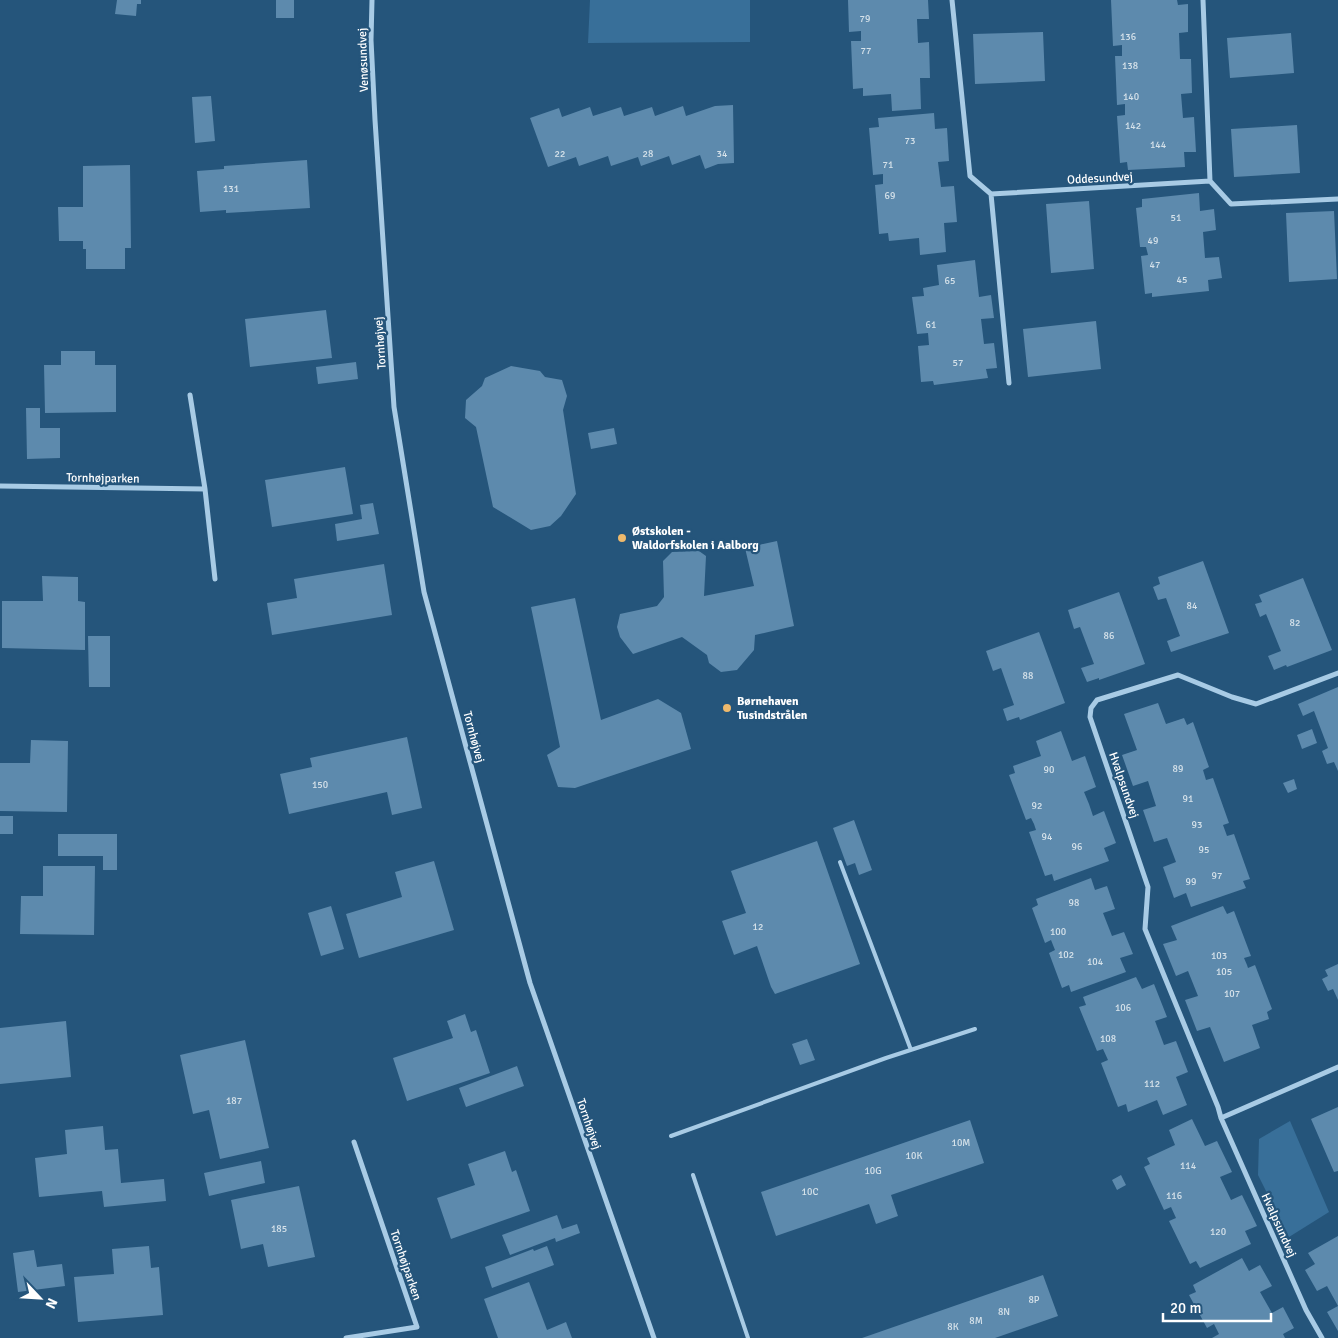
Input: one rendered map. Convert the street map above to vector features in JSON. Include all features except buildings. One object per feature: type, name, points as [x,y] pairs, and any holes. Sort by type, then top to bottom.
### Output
[{"type":"street","name":"Venøsundvej","points":[[372,0],[371,40],[375,120]]},
{"type":"street","points":[[952,0],[970,176],[991,194],[1009,383]]},
{"type":"street","points":[[1204,0],[1210,181],[1231,204],[1338,199]]},
{"type":"street","name":"Tornhøjvej","points":[[375,120],[394,407],[424,592],[530,983],[654,1338]]},
{"type":"street","name":"Oddesundvej","points":[[991,194],[1210,181]]},
{"type":"street","points":[[190,395],[205,489],[215,579]]},
{"type":"street","name":"Tornhøjparken","points":[[0,486],[205,489]]},
{"type":"street","name":"Hvalpsundvej","points":[[1322,1338],[1306,1310],[1221,1118],[1144,929],[1148,887],[1090,717],[1091,708],[1097,700],[1178,676],[1232,697],[1256,704],[1338,673]]},
{"type":"street","points":[[1221,1118],[1338,1067]]},
{"type":"street","name":"Tornhøjparken","points":[[346,1338],[417,1327],[354,1142]]},
{"type":"lane","points":[[840,862],[911,1050]]},
{"type":"lane","points":[[671,1136],[975,1029]]},
{"type":"lane","points":[[693,1175],[747,1338]]},
{"type":"shaded area","points":[[590,0],[750,0],[750,42],[588,43]]},
{"type":"shaded area","points":[[1290,1121],[1329,1212],[1289,1237],[1258,1175],[1259,1139]]},
{"type":"place","name":"Østskolen - Waldorfskolen i Aalborg","points":[[622,538]]},
{"type":"place","name":"Børnehaven Tusindstrålen","points":[[727,708]]}]
